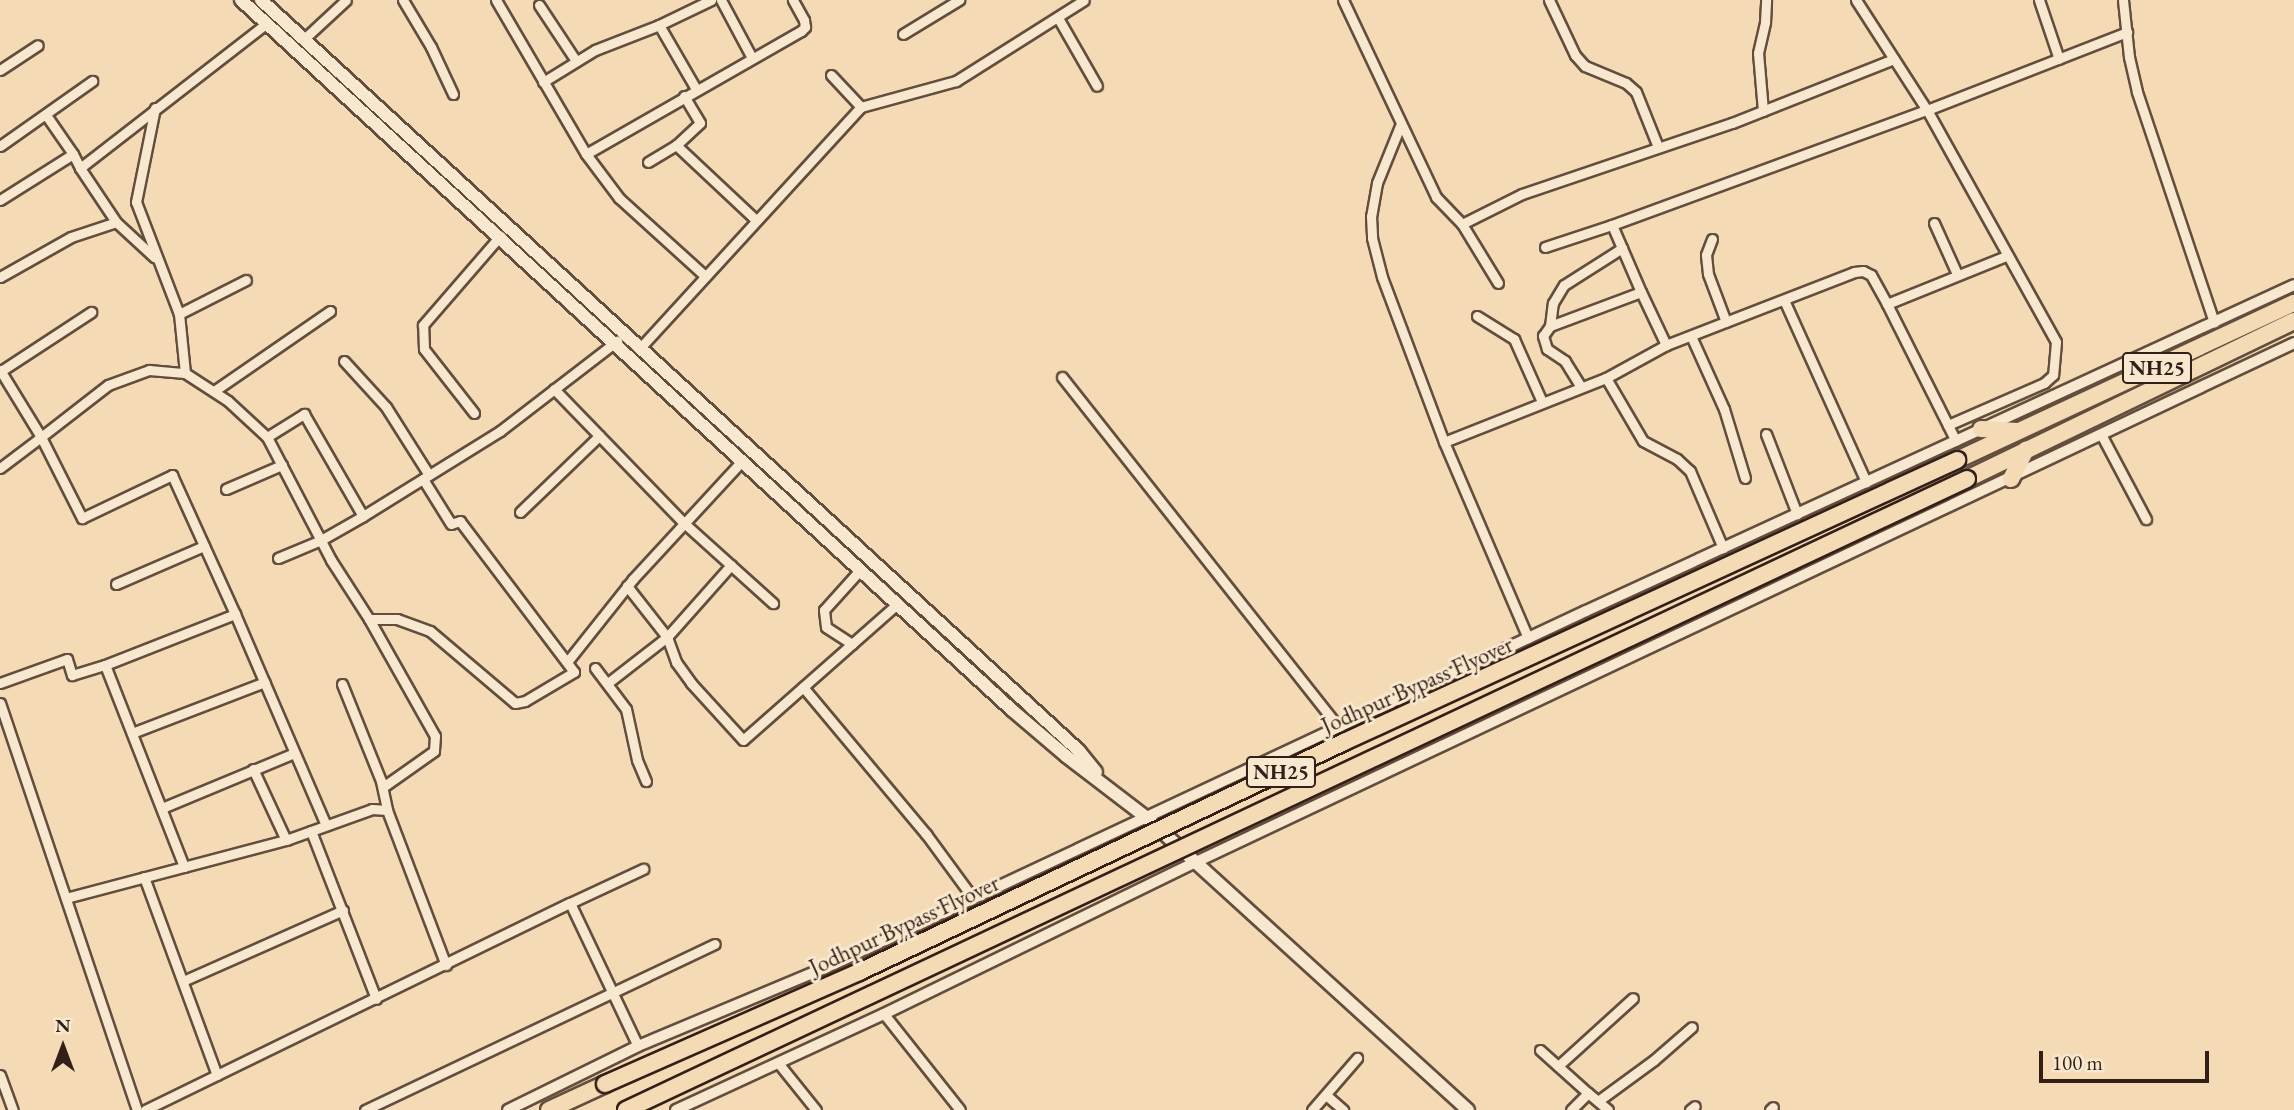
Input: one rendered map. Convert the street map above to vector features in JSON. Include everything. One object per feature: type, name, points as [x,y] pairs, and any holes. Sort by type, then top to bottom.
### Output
[{"type":"highway","name":"NH25","points":[[2019,431],[2294,303]]},
{"type":"highway","name":"NH25","points":[[2026,450],[2294,321]]},
{"type":"highway","points":[[1981,429],[2019,431]]},
{"type":"highway","name":"Jodhpur Bypass Flyover","points":[[549,1110],[872,967],[1344,742],[2019,431]]},
{"type":"highway","points":[[2011,479],[2026,450]]},
{"type":"highway","name":"Jodhpur Bypass Flyover","points":[[626,1110],[1227,824],[2026,450]]},
{"type":"main road","points":[[241,0],[500,236],[620,339],[640,348],[1079,751],[1107,785]]},
{"type":"main road","points":[[261,0],[620,339],[742,461],[860,570],[1048,741],[1147,818],[1468,1110]]},
{"type":"street","points":[[304,39],[346,0]]},
{"type":"street","points":[[403,0],[431,47],[453,94]]},
{"type":"street","points":[[496,0],[586,154],[619,198],[705,276]]},
{"type":"street","points":[[543,82],[576,61],[710,0]]},
{"type":"street","points":[[721,0],[752,58]]},
{"type":"street","points":[[586,154],[805,27],[793,0]]},
{"type":"street","points":[[903,34],[960,0]]},
{"type":"street","points":[[640,348],[861,107],[956,81],[1084,0]]},
{"type":"street","points":[[1343,0],[1400,126],[1436,197],[1462,224],[1498,282]]},
{"type":"street","points":[[1549,0],[1575,55],[1585,66],[1626,83],[1636,92],[1658,147]]},
{"type":"street","points":[[1762,111],[1758,53],[1765,22],[1766,0]]},
{"type":"street","points":[[1856,0],[1927,110],[2056,342],[2053,374],[2044,383],[1948,425]]},
{"type":"street","points":[[2039,0],[2059,59]]},
{"type":"street","points":[[2123,0],[2133,76],[2214,322]]},
{"type":"street","points":[[541,2],[576,61]]},
{"type":"street","points":[[1059,18],[1097,86]]},
{"type":"street","points":[[80,168],[267,23]]},
{"type":"street","points":[[659,24],[696,89]]},
{"type":"street","points":[[1545,247],[1927,110],[2127,32]]},
{"type":"street","points":[[0,70],[38,45]]},
{"type":"street","points":[[1462,224],[1521,194],[1762,111],[1894,60]]},
{"type":"street","points":[[831,75],[861,107]]},
{"type":"street","points":[[0,146],[92,81]]},
{"type":"street","points":[[649,162],[676,145],[700,123],[684,96]]},
{"type":"street","points":[[155,108],[136,202],[155,258],[179,314],[186,373]]},
{"type":"street","points":[[46,115],[116,222],[155,258]]},
{"type":"street","points":[[1400,126],[1377,183],[1371,216],[1382,277],[1444,442],[1528,638]]},
{"type":"street","points":[[676,145],[756,220]]},
{"type":"street","points":[[0,200],[73,154]]},
{"type":"street","points":[[0,277],[71,237],[116,222]]},
{"type":"street","points":[[1934,223],[1957,274]]},
{"type":"street","points":[[1612,225],[1666,345]]},
{"type":"street","points":[[474,413],[424,349],[423,325],[500,236]]},
{"type":"street","points":[[1712,239],[1706,256],[1708,274],[1726,322]]},
{"type":"street","points":[[1581,387],[1565,361],[1543,342],[1543,336],[1550,326],[1553,303],[1564,285],[1622,248]]},
{"type":"street","points":[[1887,304],[2006,256]]},
{"type":"street","points":[[1444,442],[1606,378],[1666,345],[1863,271],[1871,275],[1887,304],[1956,441]]},
{"type":"street","points":[[179,314],[246,280]]},
{"type":"street","points":[[508,1110],[638,1046],[827,967],[1528,638],[2294,285]]},
{"type":"street","points":[[1550,326],[1641,292]]},
{"type":"street","points":[[1784,300],[1866,482]]},
{"type":"street","points":[[214,391],[330,311]]},
{"type":"street","points":[[92,312],[0,371],[41,438],[82,518],[172,475],[326,825]]},
{"type":"street","points":[[1477,316],[1514,339],[1542,402]]},
{"type":"street","points":[[1690,336],[1724,410],[1745,478]]},
{"type":"street","points":[[278,558],[321,540],[363,516],[500,431],[620,339]]},
{"type":"street","points":[[676,1110],[779,1064],[1194,863],[2294,343]]},
{"type":"street","points":[[344,361],[386,407],[451,524],[460,521],[574,672],[520,704],[515,703],[430,631],[397,619],[369,619]]},
{"type":"street","points":[[0,468],[108,385],[149,370],[186,373],[214,391],[267,438],[321,540],[369,619],[436,740],[434,751],[383,787]]},
{"type":"street","points":[[1062,377],[1339,727]]},
{"type":"street","points":[[1606,378],[1643,441],[1677,459],[1690,471],[1723,548]]},
{"type":"street","points":[[554,389],[684,523],[773,603]]},
{"type":"street","points":[[267,438],[304,414],[363,516]]},
{"type":"street","points":[[1766,434],[1797,514]]},
{"type":"street","points":[[520,512],[599,436]]},
{"type":"street","points":[[2102,436],[2146,519]]},
{"type":"street","points":[[567,662],[627,586],[742,461]]},
{"type":"street","points":[[226,489],[282,465]]},
{"type":"street","points":[[116,583],[204,546]]},
{"type":"street","points":[[609,682],[667,637],[731,565]]},
{"type":"street","points":[[852,644],[827,627],[824,610],[860,570]]},
{"type":"street","points":[[627,586],[667,637],[676,662],[691,683],[743,740],[897,604]]},
{"type":"street","points":[[0,683],[67,659],[72,675],[105,665],[235,614]]},
{"type":"street","points":[[105,665],[184,867]]},
{"type":"street","points":[[595,668],[609,682],[631,723],[637,760],[646,781]]},
{"type":"street","points":[[132,733],[265,682]]},
{"type":"street","points":[[342,684],[383,787],[387,810],[446,965]]},
{"type":"street","points":[[803,687],[926,834],[973,898]]},
{"type":"street","points":[[0,703],[137,1110]]},
{"type":"street","points":[[162,808],[294,753]]},
{"type":"street","points":[[253,769],[286,840]]},
{"type":"street","points":[[66,898],[286,840],[372,809],[387,810]]},
{"type":"street","points":[[311,831],[376,999]]},
{"type":"street","points":[[145,1110],[643,869]]},
{"type":"street","points":[[144,877],[217,1075]]},
{"type":"street","points":[[570,902],[638,1046]]},
{"type":"street","points":[[183,981],[343,910]]},
{"type":"street","points":[[365,1110],[715,944]]},
{"type":"street","points":[[1558,1066],[1633,998]]},
{"type":"street","points":[[884,1014],[960,1110]]},
{"type":"street","points":[[1598,1101],[1654,1060],[1692,1027]]},
{"type":"street","points":[[1540,1050],[1608,1110]]},
{"type":"street","points":[[1312,1110],[1357,1058]]},
{"type":"street","points":[[779,1064],[816,1110]]},
{"type":"street","points":[[0,1075],[13,1110]]},
{"type":"street","points":[[1571,1110],[1588,1093]]},
{"type":"street","points":[[1326,1095],[1343,1110]]}]
